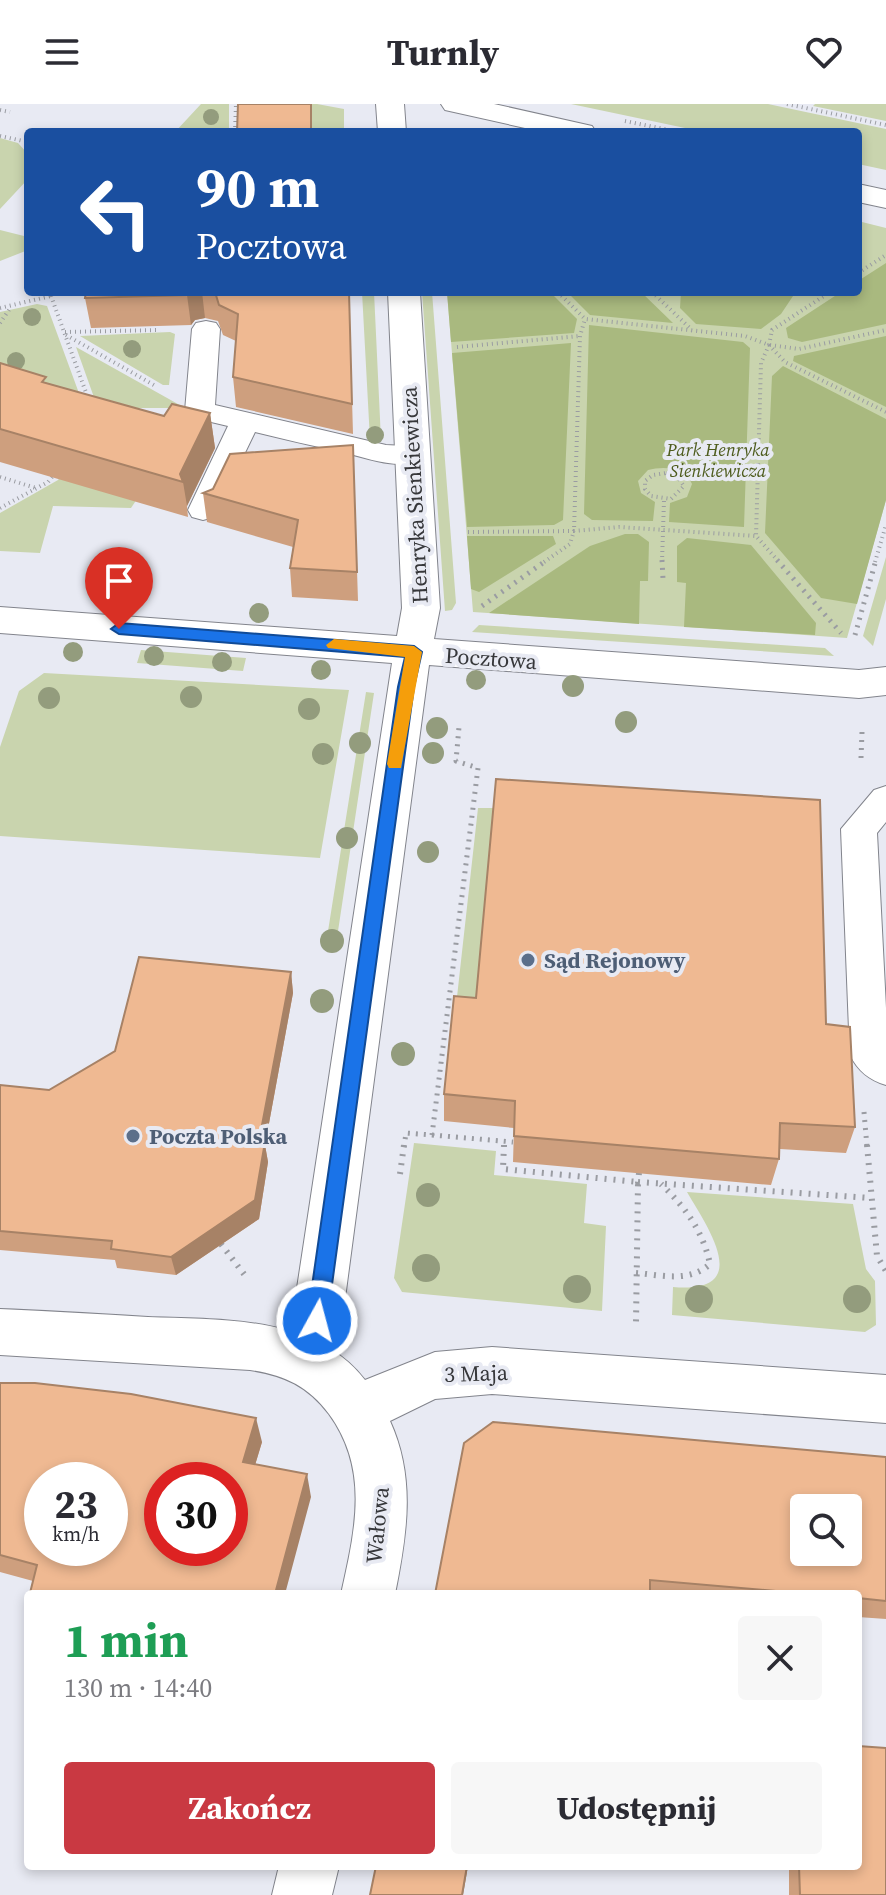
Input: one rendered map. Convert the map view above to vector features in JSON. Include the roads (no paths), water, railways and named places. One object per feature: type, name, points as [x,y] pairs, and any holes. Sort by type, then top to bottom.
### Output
[{"type":"street","points":[[390,104],[392,128]]},
{"type":"street","points":[[455,104],[564,128]]},
{"type":"street","points":[[862,194],[886,199]]},
{"type":"street","name":"Henryka Sienkiewicza","points":[[301,1358],[317,1321],[406,687],[421,608],[398,454],[404,296]]},
{"type":"street","name":"Pocztowa","points":[[0,620],[859,684],[886,681]]},
{"type":"street","points":[[0,1332],[275,1350],[301,1358],[336,1384],[360,1411]]},
{"type":"street","name":"3 Maja","points":[[360,1411],[402,1385],[431,1375],[460,1370],[517,1371],[886,1399]]},
{"type":"street","name":"Wałowa","points":[[360,1411],[375,1441],[382,1472],[383,1512],[369,1590]]},
{"type":"street","points":[[302,1895],[308,1870]]},
{"type":"lane","points":[[206,329],[200,411],[398,454]]},
{"type":"lane","points":[[203,510],[245,422]]},
{"type":"lane","points":[[315,464],[398,454]]},
{"type":"lane","points":[[221,471],[252,468]]},
{"type":"lane","points":[[886,799],[859,829],[869,1055],[886,1069]]},
{"type":"place","name":"Sąd Rejonowy","points":[[528,960]]},
{"type":"place","name":"Poczta Polska","points":[[133,1136]]},
{"type":"park label","name":"Park Henryka Sienkiewicza","points":[[718,460]]}]
